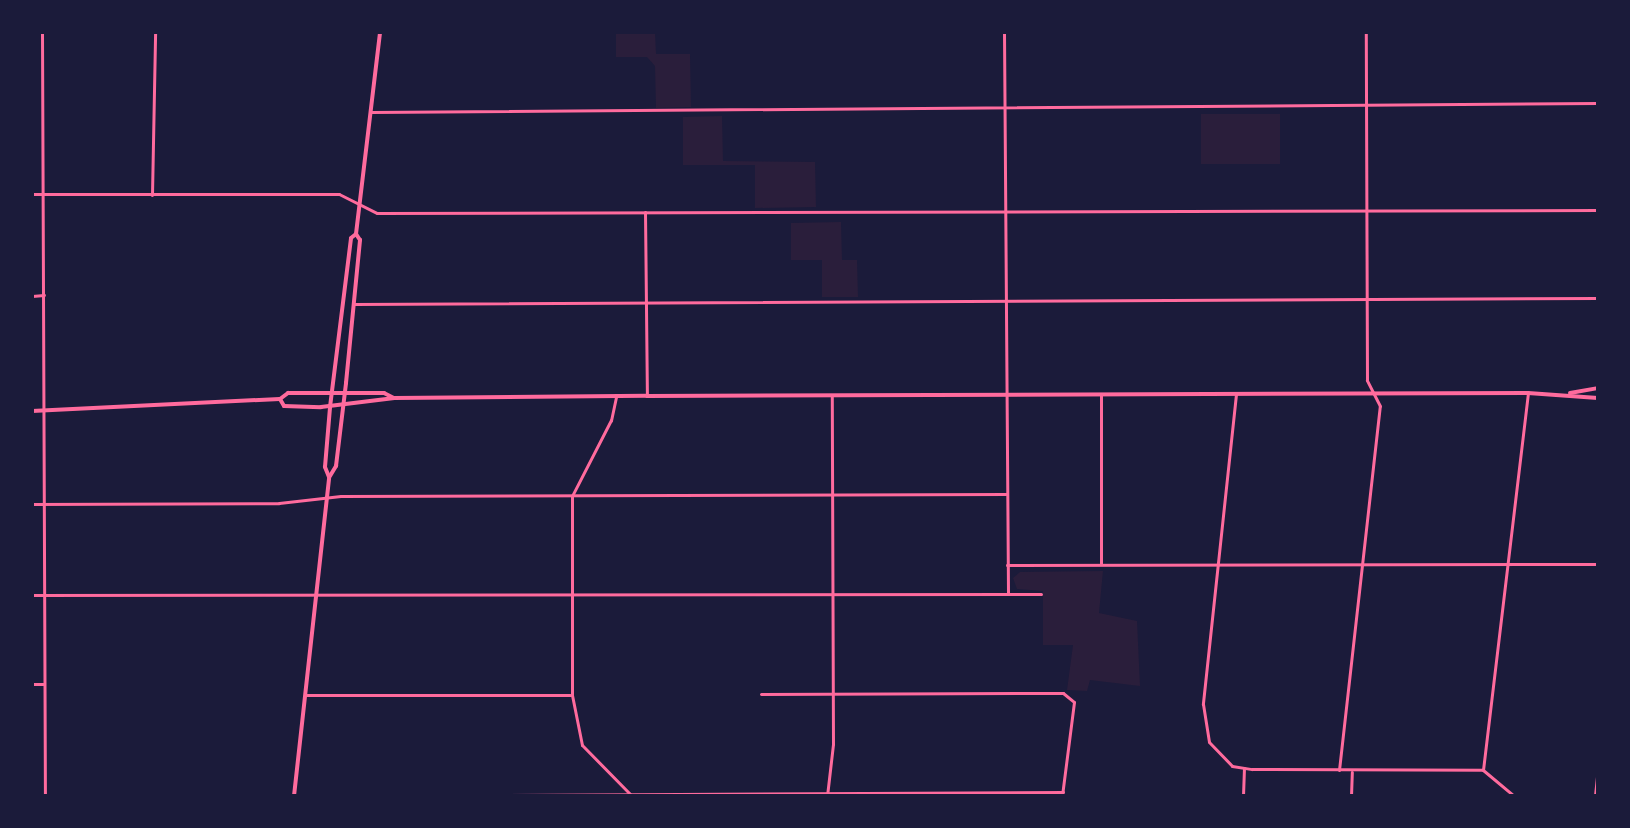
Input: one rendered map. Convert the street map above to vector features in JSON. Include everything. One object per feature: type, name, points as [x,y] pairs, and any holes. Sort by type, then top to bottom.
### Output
[{"type":"main road","points":[[329,477],[336,466],[345,392],[360,240],[356,234],[380,32]]},
{"type":"main road","points":[[294,796],[327,499],[329,477],[325,467],[330,407],[351,238],[356,234]]},
{"type":"main road","points":[[1568,394],[1598,388]]},
{"type":"main road","points":[[32,411],[280,399],[288,393],[389,393],[394,398]]},
{"type":"main road","points":[[280,399],[284,406],[343,407],[394,398],[647,396],[1528,393],[1598,398]]},
{"type":"main road","points":[[1596,796],[1598,777]]},
{"type":"street","points":[[42,32],[44,411],[41,504],[45,796]]},
{"type":"street","points":[[152,195],[155,32]]},
{"type":"street","points":[[1004,32],[1008,594]]},
{"type":"street","points":[[1339,770],[1380,406],[1367,380],[1366,32]]},
{"type":"street","points":[[371,112],[1367,109],[1598,103]]},
{"type":"street","points":[[32,194],[339,194],[377,213],[1598,210]]},
{"type":"street","points":[[645,212],[647,396]]},
{"type":"street","points":[[32,296],[44,295]]},
{"type":"street","points":[[354,304],[1598,298]]},
{"type":"street","points":[[1483,770],[1528,393]]},
{"type":"street","points":[[1236,394],[1214,567],[1203,729],[1218,755],[1244,768],[1483,770],[1514,796]]},
{"type":"street","points":[[1101,395],[1101,565]]},
{"type":"street","points":[[827,794],[833,694],[832,396]]},
{"type":"street","points":[[616,397],[611,420],[572,496],[572,695],[582,745],[632,795]]},
{"type":"street","points":[[32,504],[572,496],[1006,494]]},
{"type":"street","points":[[1007,565],[1362,567],[1598,564]]},
{"type":"street","points":[[32,595],[1041,594]]},
{"type":"street","points":[[32,684],[43,684]]},
{"type":"street","points":[[304,796],[1062,794],[1074,707],[1071,697],[761,694]]},
{"type":"street","points":[[306,695],[572,695]]},
{"type":"street","points":[[1243,796],[1244,768]]},
{"type":"street","points":[[1351,796],[1352,771]]},
{"type":"shaded area","points":[[616,32],[655,32],[656,54],[690,54],[691,107],[656,108],[655,66],[647,57],[616,57]]},
{"type":"shaded area","points":[[1201,114],[1280,114],[1280,164],[1201,164]]},
{"type":"shaded area","points":[[722,116],[723,161],[815,162],[816,207],[755,208],[755,165],[683,165],[683,117]]},
{"type":"shaded area","points":[[841,222],[842,260],[857,260],[858,297],[822,297],[822,260],[791,260],[791,223]]},
{"type":"shaded area","points":[[1103,571],[1099,613],[1137,621],[1140,686],[1090,680],[1087,691],[1067,690],[1073,645],[1043,645],[1043,591],[1017,589],[1013,578],[1020,572]]}]
